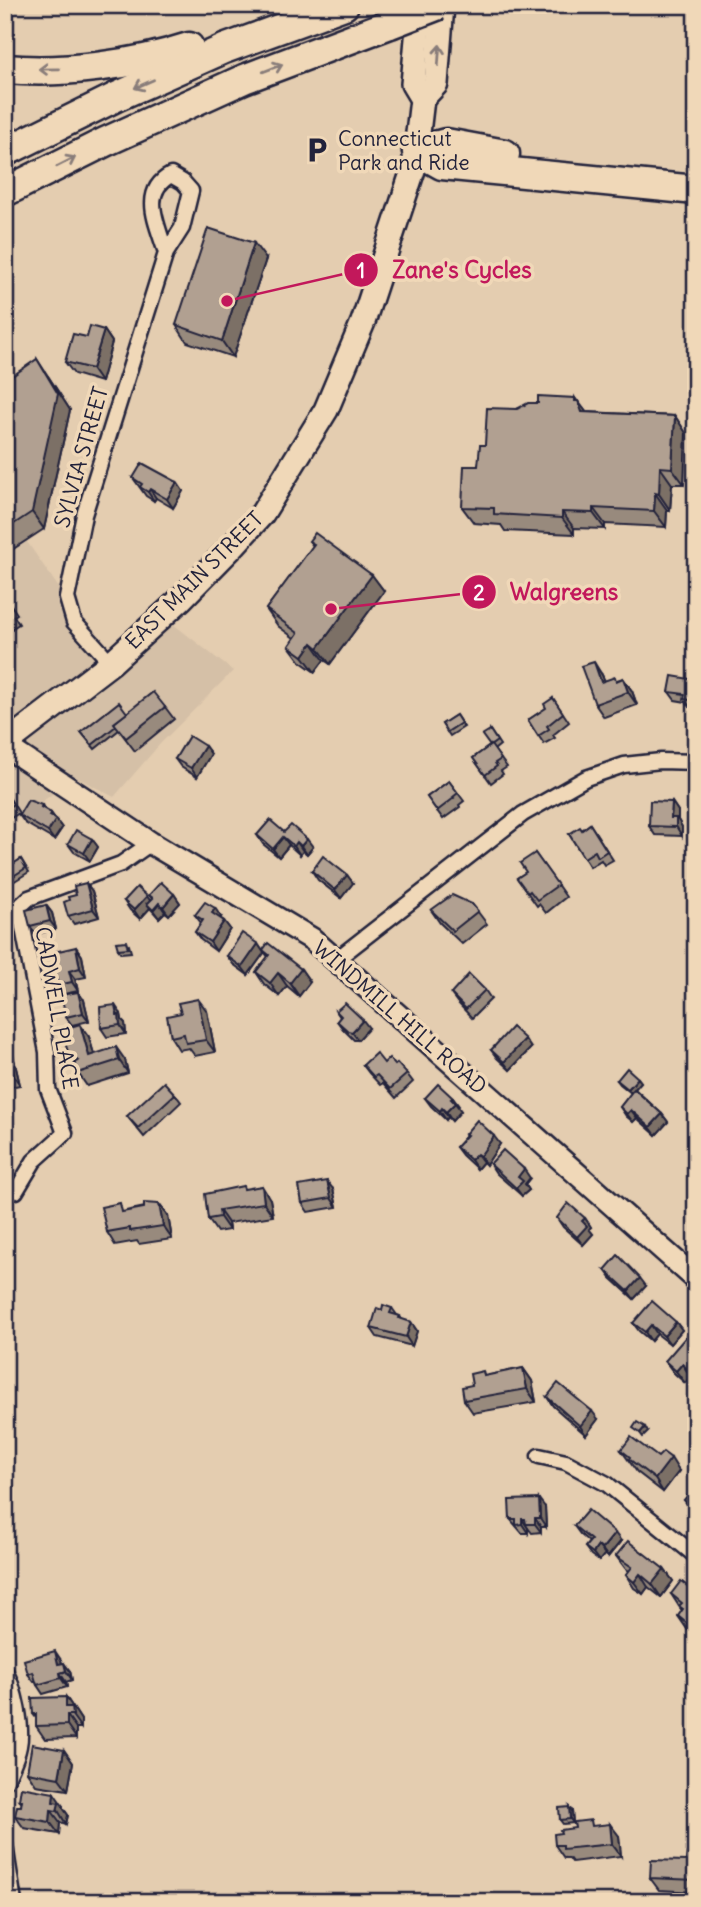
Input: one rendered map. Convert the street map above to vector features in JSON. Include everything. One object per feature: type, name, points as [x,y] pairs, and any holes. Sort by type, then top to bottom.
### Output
[{"type":"highway","points":[[5,69],[76,68],[156,58],[330,5]]},
{"type":"highway","points":[[5,152],[116,97],[225,49],[344,5]]},
{"type":"highway","points":[[5,192],[105,142],[244,79],[440,5]]},
{"type":"highway","points":[[417,151],[446,143],[559,161],[696,174]]},
{"type":"highway","points":[[417,151],[442,164],[696,190]]},
{"type":"main road","name":"EAST MAIN STREET","points":[[5,745],[111,663],[181,599],[262,514],[326,410],[363,322],[417,151],[422,99],[413,84],[420,5]]},
{"type":"main road","name":"EAST MAIN STREET","points":[[422,99],[436,84],[440,5]]},
{"type":"street","name":"SYLVIA STREET","points":[[111,663],[74,622],[66,598],[84,515],[166,253],[182,228],[191,191],[183,182],[170,175],[158,182],[151,199],[166,253]]},
{"type":"street","name":"WINDMILL HILL ROAD","points":[[5,745],[151,843],[312,939],[696,1279]]},
{"type":"street","points":[[337,959],[523,814],[586,778],[624,765],[661,761],[696,762]]},
{"type":"street","name":"CADWELL PLACE","points":[[5,1193],[16,1191],[34,1161],[65,1133],[48,1089],[47,1052],[19,907],[29,898],[121,864],[151,843]]},
{"type":"street","points":[[540,1456],[566,1462],[607,1484],[696,1556]]},
{"type":"street","points":[[5,1671],[14,1695],[20,1744],[5,1782]]},
{"type":"street","points":[[5,1845],[14,1902]]},
{"type":"shaded area","points":[[5,510],[111,663],[163,616],[233,671],[160,744],[114,797],[76,777],[5,828]]},
{"type":"building","points":[[208,228],[254,243],[222,341],[176,325]]},
{"type":"building","points":[[90,326],[104,330],[92,369],[65,362],[73,334],[87,337]]},
{"type":"building","points":[[37,359],[58,394],[32,512],[5,530],[5,381]]},
{"type":"building","points":[[538,396],[575,398],[582,412],[675,416],[672,468],[660,467],[659,494],[655,493],[654,511],[593,508],[593,513],[562,512],[562,518],[494,514],[494,508],[462,507],[464,466],[478,466],[480,445],[485,445],[487,408],[517,409],[528,403],[538,403]]},
{"type":"building","points":[[142,463],[177,482],[167,499],[150,489],[148,492],[133,478]]},
{"type":"building","points":[[315,533],[372,575],[318,648],[312,643],[303,656],[289,646],[298,633],[266,609],[314,544],[309,541]]},
{"type":"building","points":[[594,662],[601,682],[615,677],[616,681],[623,678],[628,692],[595,704],[581,666]]},
{"type":"building","points":[[672,676],[696,680],[696,701],[684,699],[685,694],[669,692]]},
{"type":"building","points":[[153,692],[165,707],[126,738],[114,723]]},
{"type":"building","points":[[553,698],[563,713],[547,726],[549,729],[538,736],[528,720],[546,708],[544,704]]},
{"type":"building","points":[[119,702],[127,713],[114,723],[116,726],[92,745],[81,732]]},
{"type":"building","points":[[456,715],[461,723],[447,732],[442,724]]},
{"type":"building","points":[[490,730],[497,741],[490,746],[482,735]]},
{"type":"building","points":[[189,736],[205,746],[191,768],[175,759]]},
{"type":"building","points":[[491,745],[501,759],[495,763],[497,766],[485,775],[473,758]]},
{"type":"building","points":[[449,781],[458,793],[437,811],[427,797]]},
{"type":"building","points":[[5,792],[13,804],[5,810]]},
{"type":"building","points":[[28,800],[42,805],[41,807],[51,813],[50,816],[56,819],[48,832],[19,815]]},
{"type":"building","points":[[650,801],[672,802],[671,818],[676,818],[676,827],[649,826]]},
{"type":"building","points":[[270,820],[284,832],[291,825],[307,839],[301,846],[297,842],[294,846],[283,837],[273,849],[257,835]]},
{"type":"building","points":[[590,824],[607,851],[598,857],[595,851],[584,858],[569,834]]},
{"type":"building","points":[[76,830],[92,839],[84,853],[68,844]]},
{"type":"building","points":[[535,853],[558,885],[537,900],[517,878],[526,872],[520,863]]},
{"type":"building","points":[[323,856],[347,875],[335,890],[312,871]]},
{"type":"building","points":[[21,859],[26,868],[10,878],[5,869]]},
{"type":"building","points":[[161,882],[174,894],[163,907],[159,903],[153,910],[147,904],[153,898],[149,895]]},
{"type":"building","points":[[86,883],[93,909],[68,916],[64,902],[69,900],[68,897],[76,895],[74,886]]},
{"type":"building","points":[[137,887],[147,896],[134,910],[124,901]]},
{"type":"building","points":[[452,895],[472,904],[478,911],[453,931],[431,910]]},
{"type":"building","points":[[205,902],[215,908],[212,913],[224,921],[210,942],[195,932],[203,920],[195,915]]},
{"type":"building","points":[[46,905],[50,921],[30,926],[26,910]]},
{"type":"building","points":[[242,933],[258,944],[242,967],[227,956]]},
{"type":"building","points":[[126,941],[128,948],[118,949],[116,942]]},
{"type":"building","points":[[268,943],[301,969],[290,983],[278,973],[270,983],[256,972],[269,955],[263,950]]},
{"type":"building","points":[[76,947],[80,968],[69,971],[72,982],[58,985],[53,963],[56,963],[54,952]]},
{"type":"building","points":[[469,974],[485,990],[466,1009],[451,994]]},
{"type":"building","points":[[78,992],[83,1013],[66,1017],[61,995]]},
{"type":"building","points":[[198,999],[206,1040],[186,1043],[184,1034],[171,1037],[167,1016],[181,1013],[178,1003]]},
{"type":"building","points":[[345,1003],[363,1020],[352,1032],[337,1021],[341,1016],[336,1011]]},
{"type":"building","points":[[115,1005],[120,1025],[101,1028],[100,1007]]},
{"type":"building","points":[[80,1024],[89,1056],[116,1047],[119,1060],[78,1073],[75,1062],[78,1061],[70,1058],[61,1030]]},
{"type":"building","points":[[512,1027],[525,1039],[504,1062],[491,1050]]},
{"type":"building","points":[[5,1047],[14,1076],[5,1078]]},
{"type":"building","points":[[376,1053],[384,1063],[389,1058],[407,1074],[390,1089],[363,1065]]},
{"type":"building","points":[[627,1068],[638,1078],[628,1089],[617,1080]]},
{"type":"building","points":[[164,1082],[175,1094],[138,1128],[127,1116]]},
{"type":"building","points":[[438,1084],[455,1103],[446,1112],[442,1108],[440,1111],[425,1098]]},
{"type":"building","points":[[634,1089],[662,1114],[650,1127],[631,1110],[627,1114],[620,1107]]},
{"type":"building","points":[[477,1120],[494,1136],[480,1156],[477,1154],[471,1160],[456,1147]]},
{"type":"building","points":[[503,1150],[524,1169],[518,1177],[523,1181],[516,1188],[490,1164]]},
{"type":"building","points":[[327,1181],[331,1198],[302,1203],[299,1186]]},
{"type":"building","points":[[243,1186],[244,1189],[262,1186],[264,1203],[219,1210],[220,1217],[208,1219],[205,1194]]},
{"type":"building","points":[[120,1203],[122,1212],[144,1208],[144,1203],[159,1204],[163,1226],[107,1232],[101,1207]]},
{"type":"building","points":[[568,1203],[585,1218],[582,1221],[587,1226],[577,1237],[557,1218]]},
{"type":"building","points":[[618,1255],[640,1278],[628,1291],[605,1270]]},
{"type":"building","points":[[652,1301],[676,1322],[664,1336],[651,1325],[645,1332],[633,1323]]},
{"type":"building","points":[[383,1305],[392,1308],[390,1313],[411,1322],[406,1337],[371,1328],[377,1308],[382,1310]]},
{"type":"building","points":[[691,1331],[696,1335],[696,1376],[682,1364],[676,1371],[665,1361]]},
{"type":"building","points":[[523,1368],[527,1389],[464,1400],[462,1387],[472,1385],[470,1374],[483,1371],[484,1376]]},
{"type":"building","points":[[558,1383],[592,1411],[580,1426],[547,1397]]},
{"type":"building","points":[[637,1422],[645,1427],[640,1433],[633,1428]]},
{"type":"building","points":[[631,1437],[658,1457],[663,1452],[671,1458],[655,1479],[621,1450]]},
{"type":"building","points":[[696,1486],[696,1510],[684,1500]]},
{"type":"building","points":[[539,1499],[540,1518],[535,1518],[535,1524],[526,1524],[525,1519],[522,1519],[522,1524],[516,1525],[516,1519],[510,1519],[509,1500]]},
{"type":"building","points":[[588,1510],[615,1533],[602,1549],[598,1546],[593,1553],[585,1547],[591,1540],[574,1526]]},
{"type":"building","points":[[628,1541],[664,1569],[652,1584],[640,1574],[634,1582],[626,1575],[632,1567],[616,1556]]},
{"type":"building","points":[[681,1581],[696,1593],[696,1620],[690,1626],[678,1616],[683,1609],[679,1606],[682,1603],[671,1594]]},
{"type":"building","points":[[55,1651],[58,1664],[64,1663],[66,1671],[60,1673],[61,1678],[37,1685],[33,1672],[28,1674],[24,1660]]},
{"type":"building","points":[[66,1697],[66,1707],[72,1707],[73,1715],[67,1715],[67,1725],[36,1726],[32,1698]]},
{"type":"building","points":[[32,1744],[64,1750],[59,1778],[27,1772]]},
{"type":"building","points":[[21,1787],[54,1793],[53,1802],[59,1803],[57,1811],[51,1810],[50,1822],[15,1816],[17,1806],[21,1806]]},
{"type":"building","points":[[569,1807],[570,1819],[560,1820],[559,1808]]},
{"type":"building","points":[[591,1820],[592,1826],[610,1824],[612,1844],[563,1849],[563,1845],[555,1845],[554,1834],[561,1833],[560,1830],[575,1828],[574,1822]]},
{"type":"building","points":[[687,1853],[696,1853],[696,1880],[650,1878],[651,1860],[686,1861]]},
{"type":"place","name":"Connecticut Park and Ride","points":[[317,150]]},
{"type":"place","name":"Zane's Cycles","points":[[227,301]]},
{"type":"place","name":"Walgreens","points":[[331,609]]}]
